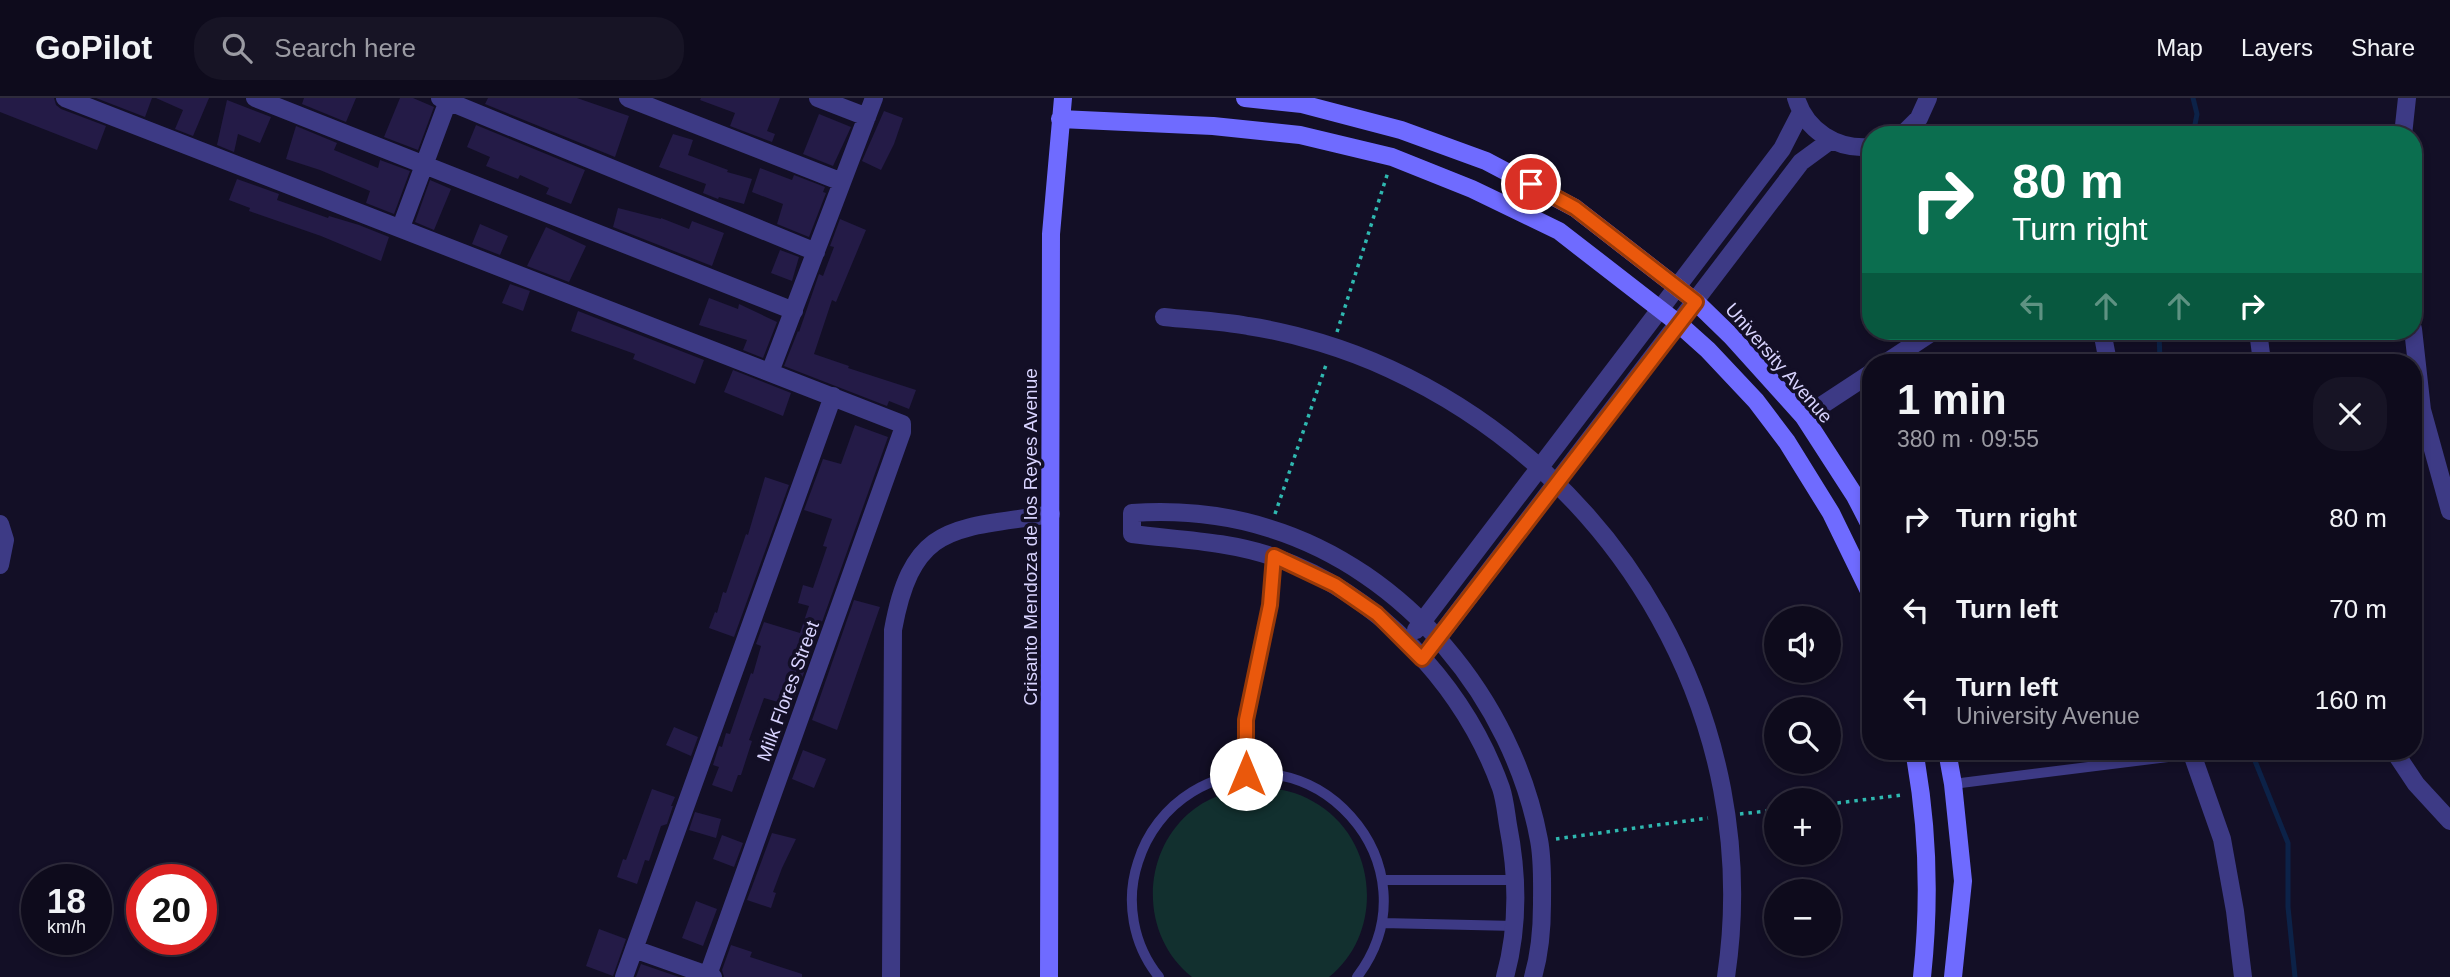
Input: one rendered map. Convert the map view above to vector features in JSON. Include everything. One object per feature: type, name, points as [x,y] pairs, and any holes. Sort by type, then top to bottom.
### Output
[{"type":"street","points":[[65,98],[833,396],[624,977]]},
{"type":"street","points":[[255,98],[794,311]]},
{"type":"street","points":[[628,98],[842,182]]},
{"type":"street","points":[[818,98],[867,117]]},
{"type":"street","points":[[771,372],[874,98]]},
{"type":"street","name":"Crisanto Mendoza de los Reyes Avenue","points":[[1049,977],[1051,234],[1063,98]]},
{"type":"street","name":"University Avenue","points":[[1245,98],[1302,104],[1401,130],[1486,161],[1575,208],[1678,287],[1731,336],[1804,417],[1862,510]]},
{"type":"street","points":[[1911,126],[1919,118],[1928,98]]},
{"type":"street","points":[[2404,126],[2407,98]]},
{"type":"street","points":[[401,227],[445,99],[816,251]]},
{"type":"street","points":[[1407,642],[1782,149],[1799,105]]},
{"type":"street","points":[[1799,105],[1817,131],[1846,146],[1862,147]]},
{"type":"street","points":[[1060,120],[1213,126],[1300,135],[1392,157],[1472,189],[1559,231],[1679,324],[1708,350],[1756,401],[1787,442],[1831,513],[1862,577]]},
{"type":"street","points":[[1422,659],[1801,162],[1831,140]]},
{"type":"street","points":[[1164,317],[1249,326],[1332,346],[1389,368],[1443,396],[1494,429],[1557,482],[1600,529],[1638,580],[1670,635],[1695,693],[1715,753],[1727,815],[1733,881],[1731,947],[1726,977]]},
{"type":"street","points":[[1899,354],[1920,340]]},
{"type":"street","points":[[1804,417],[1862,379]]},
{"type":"street","name":"Milk Flores Street","points":[[711,976],[902,432],[903,426],[898,421],[833,396]]},
{"type":"street","points":[[2422,410],[2448,500]]},
{"type":"street","points":[[1505,977],[1516,926],[1516,880],[1502,790],[1465,715],[1443,683],[1407,642],[1377,614],[1335,585],[1274,556],[1230,545],[1132,534],[1132,514],[1191,513],[1270,528],[1309,544],[1388,591],[1437,638],[1488,705],[1524,780],[1540,842],[1542,926],[1534,977]]},
{"type":"street","points":[[891,977],[893,630],[897,609],[919,556],[943,535],[964,528],[1051,514]]},
{"type":"street","points":[[0,524],[5,540],[0,565]]},
{"type":"street","points":[[1916,760],[1926,838],[1925,948],[1922,977]]},
{"type":"street","points":[[1949,760],[1962,881],[1953,977]]},
{"type":"street","points":[[2195,760],[2222,839],[2243,977]]},
{"type":"street","points":[[2400,760],[2416,784],[2450,821]]},
{"type":"street","points":[[634,949],[711,976]]},
{"type":"lane","points":[[1246,774],[1246,720],[1270,605],[1274,556]]},
{"type":"lane","points":[[1953,784],[2132,760]]},
{"type":"lane","points":[[1159,977],[1140,944],[1133,914],[1133,883],[1140,854],[1155,827],[1182,799],[1216,780],[1246,774],[1262,774],[1308,784],[1335,800],[1367,836],[1383,880],[1382,923],[1374,950],[1357,977]]},
{"type":"lane","points":[[1383,880],[1516,880]]},
{"type":"lane","points":[[1382,923],[1516,926]]},
{"type":"path","points":[[1841,803],[1922,793]]},
{"type":"path","points":[[1540,842],[1764,811]]},
{"type":"green space","points":[[1252,787],[1287,791],[1319,805],[1339,821],[1353,842],[1363,865],[1367,889],[1366,913],[1359,937],[1347,959],[1329,977],[1192,977],[1175,960],[1163,941],[1153,897],[1161,852],[1172,832],[1188,814],[1210,799]]},
{"type":"building","points":[[0,98],[54,98],[61,109],[106,126],[97,150],[0,112]]},
{"type":"building","points":[[96,98],[152,98],[145,117]]},
{"type":"building","points":[[156,98],[209,98],[193,136],[175,129],[183,110]]},
{"type":"building","points":[[304,98],[356,98],[346,122],[302,104]]},
{"type":"building","points":[[400,98],[413,98],[434,107],[418,150],[384,137]]},
{"type":"building","points":[[488,98],[577,98],[629,116],[615,157],[485,104]]},
{"type":"building","points":[[780,98],[767,131],[775,134],[772,142],[730,126],[735,113],[700,100]]},
{"type":"building","points":[[227,100],[271,117],[260,143],[238,134],[234,152],[217,145]]},
{"type":"building","points":[[884,111],[903,118],[881,170],[862,161]]},
{"type":"building","points":[[819,114],[851,127],[833,166],[803,154]]},
{"type":"building","points":[[476,125],[585,170],[571,204],[546,194],[549,188],[520,175],[518,179],[486,166],[490,157],[467,147]]},
{"type":"building","points":[[296,126],[337,143],[334,150],[378,168],[380,160],[410,171],[394,214],[366,203],[370,191],[286,159]]},
{"type":"building","points":[[673,134],[693,140],[688,155],[728,170],[727,172],[752,179],[744,204],[703,193],[706,184],[659,167]]},
{"type":"building","points":[[760,168],[792,180],[794,175],[825,187],[823,192],[826,193],[809,237],[777,224],[783,204],[752,192]]},
{"type":"building","points":[[237,179],[279,194],[277,200],[389,237],[381,261],[321,236],[249,211],[250,208],[229,200]]},
{"type":"building","points":[[430,180],[451,189],[434,230],[415,222]]},
{"type":"building","points":[[618,208],[661,218],[689,229],[692,221],[724,233],[712,266],[613,227]]},
{"type":"building","points":[[840,219],[866,230],[836,302],[832,300],[814,354],[916,390],[909,409],[889,401],[887,406],[784,366],[819,274],[823,276],[834,247],[830,246]]},
{"type":"building","points":[[480,224],[508,236],[500,255],[472,244]]},
{"type":"building","points":[[546,227],[586,246],[569,282],[527,266]]},
{"type":"building","points":[[780,250],[799,257],[792,281],[771,273]]},
{"type":"building","points":[[510,284],[530,291],[523,311],[502,303]]},
{"type":"building","points":[[709,298],[738,309],[739,304],[777,322],[763,358],[743,350],[747,340],[699,325]]},
{"type":"building","points":[[578,311],[704,360],[695,384],[633,359],[635,354],[571,331]]},
{"type":"building","points":[[733,370],[791,393],[783,416],[724,392]]},
{"type":"building","points":[[855,425],[888,437],[792,706],[764,698],[749,740],[752,741],[741,775],[738,775],[732,792],[712,785],[719,767],[713,765],[719,746],[722,747],[726,733],[730,734],[751,673],[753,674],[761,646],[756,644],[764,622],[800,633],[809,606],[798,603],[803,585],[813,588],[827,547],[823,546],[832,519],[804,510],[823,459],[841,464]]},
{"type":"building","points":[[765,477],[789,485],[734,637],[709,628],[723,592],[726,593],[746,534],[748,535]]},
{"type":"building","points":[[854,600],[880,607],[837,730],[812,720]]},
{"type":"building","points":[[674,727],[698,737],[691,756],[666,745]]},
{"type":"building","points":[[803,750],[826,759],[814,788],[792,779]]},
{"type":"building","points":[[652,789],[675,797],[667,824],[661,826],[649,861],[645,860],[637,884],[617,877]]},
{"type":"building","points":[[695,812],[721,819],[716,838],[689,830]]},
{"type":"building","points":[[772,833],[796,839],[773,892],[776,893],[771,908],[747,900]]},
{"type":"building","points":[[722,835],[743,843],[734,867],[713,859]]},
{"type":"building","points":[[696,901],[717,909],[703,946],[682,938]]},
{"type":"building","points":[[599,929],[626,939],[613,976],[586,966]]},
{"type":"building","points":[[731,945],[752,952],[750,957],[802,974],[802,977],[724,977],[722,970]]},
{"type":"building","points":[[641,964],[679,977],[636,977]]},
{"type":"waterway","points":[[2193,98],[2197,114],[2195,126]]},
{"type":"waterway","points":[[2159,340],[2160,354]]},
{"type":"waterway","points":[[2255,760],[2288,843],[2288,907],[2295,977]]},
{"type":"route","points":[[1246,774],[1246,720],[1270,605],[1274,556],[1335,585],[1377,614],[1422,659],[1696,302],[1575,208],[1531,184]]}]
